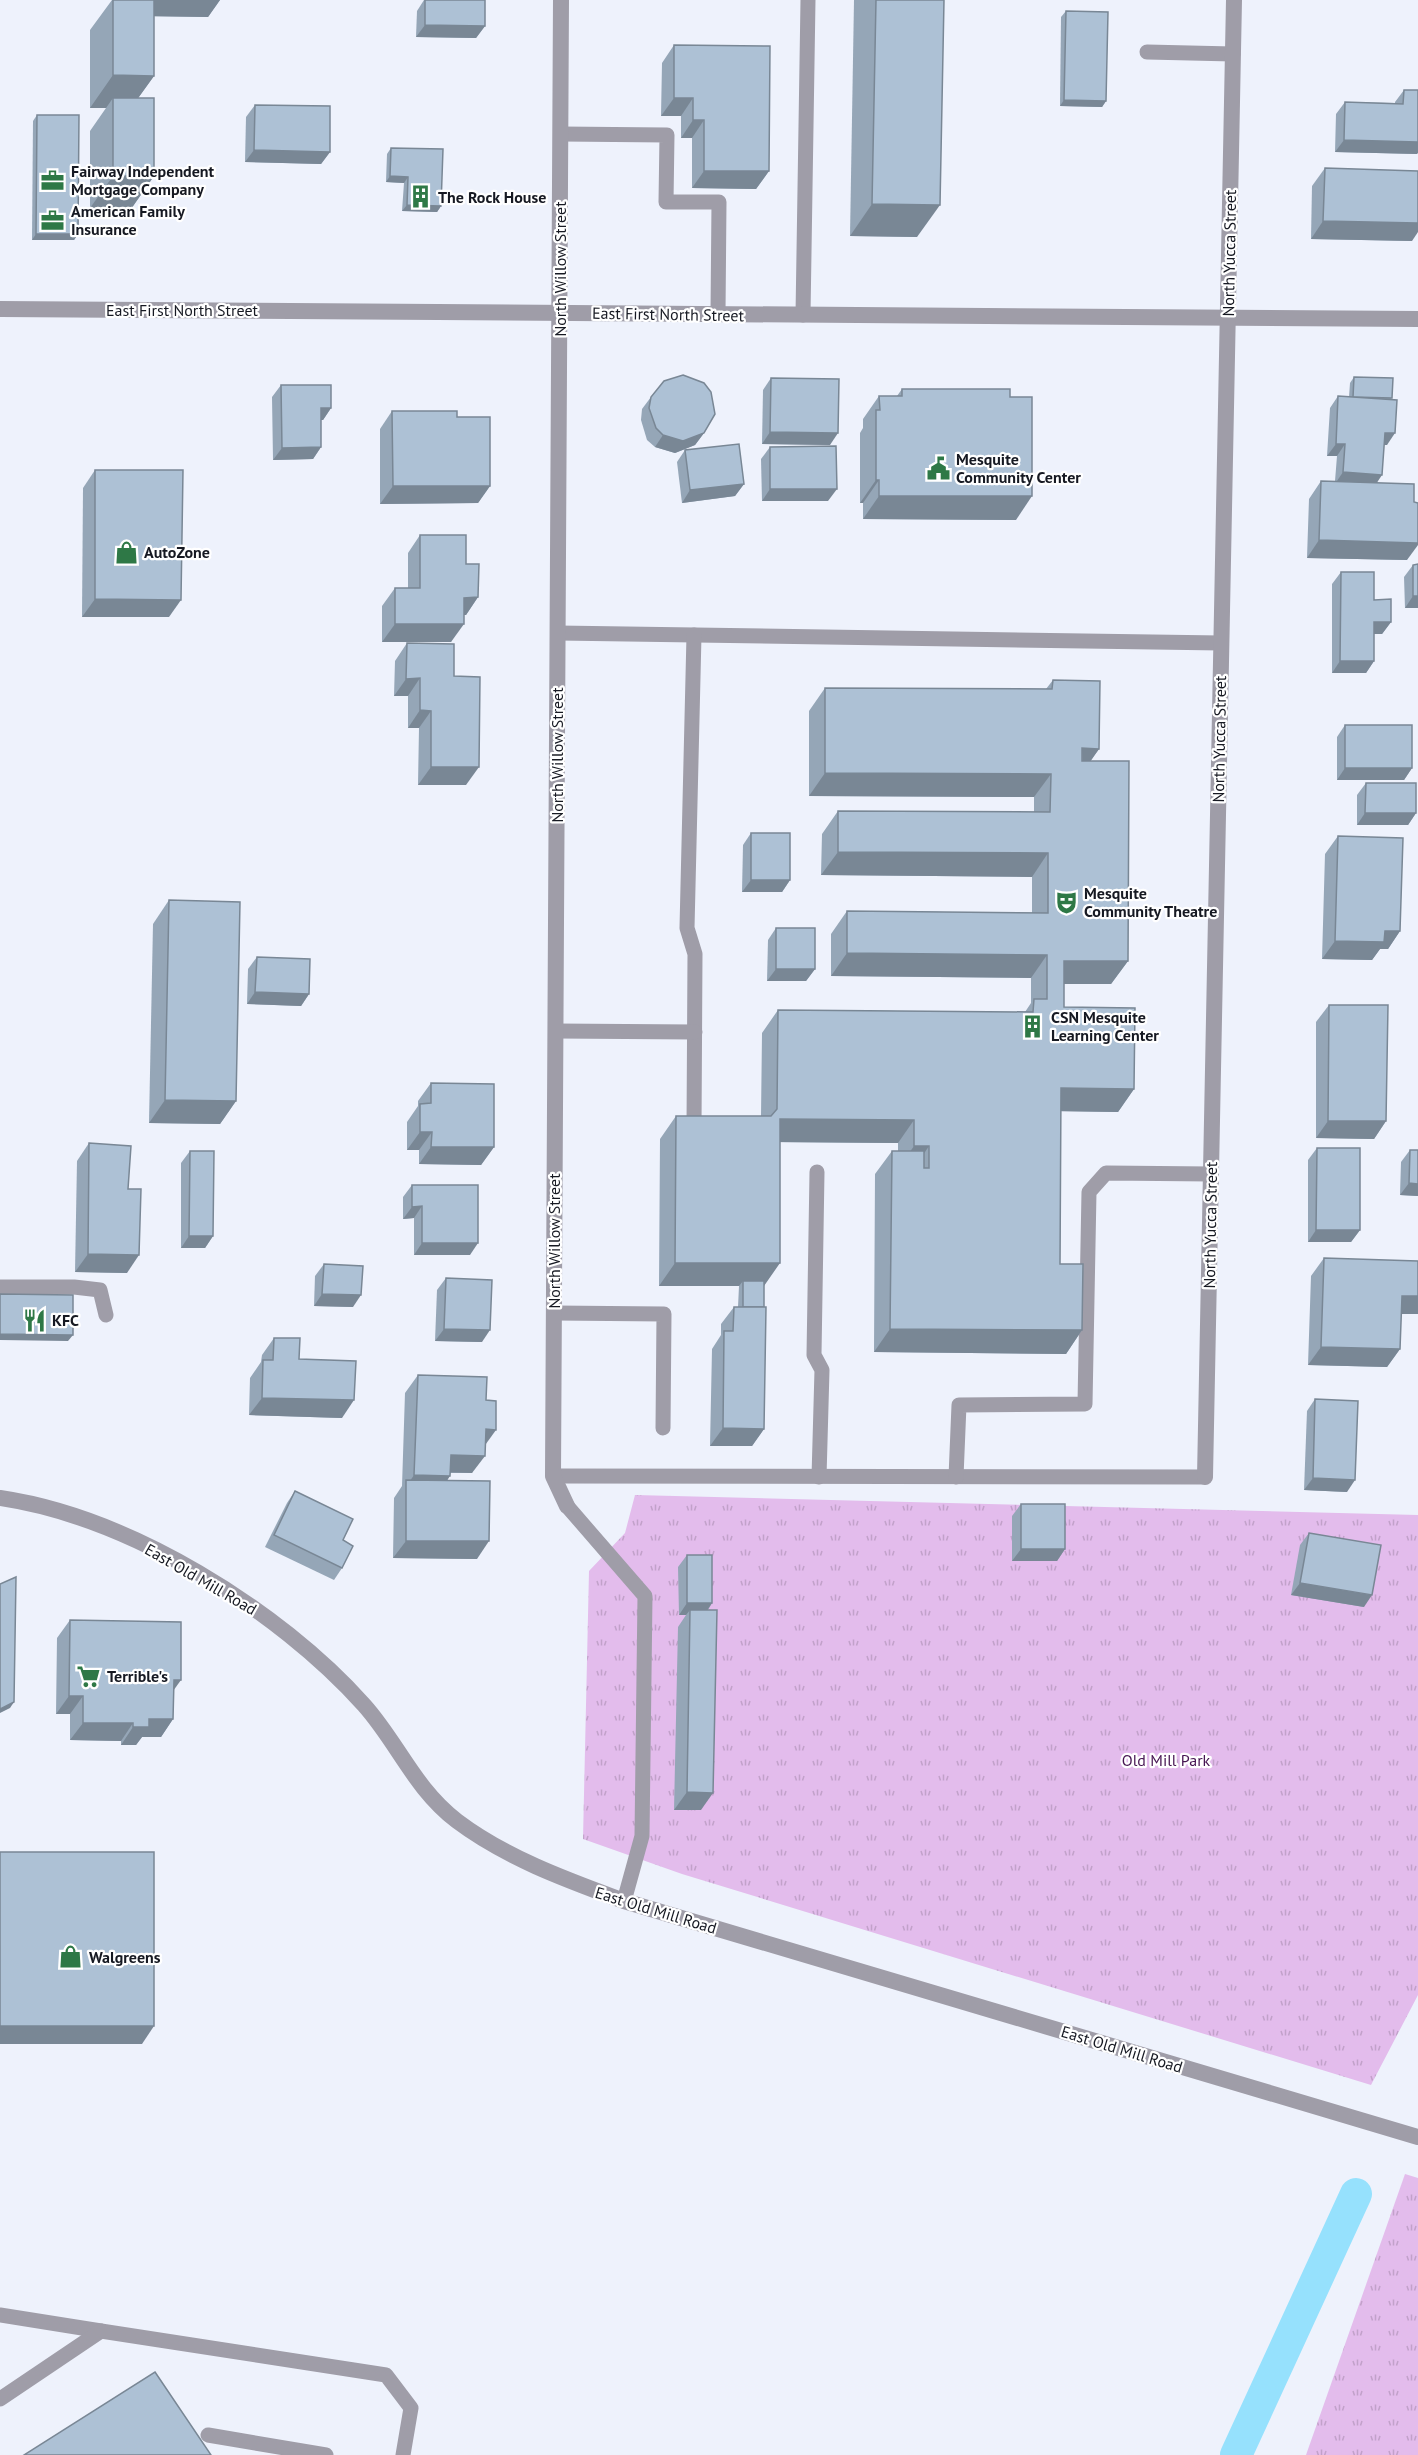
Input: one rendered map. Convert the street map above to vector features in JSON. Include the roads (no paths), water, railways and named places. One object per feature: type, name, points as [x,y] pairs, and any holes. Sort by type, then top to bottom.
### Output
[{"type":"street","name":"North Willow Street","points":[[561,0],[553,1476],[567,1506]]},
{"type":"street","name":"North Yucca Street","points":[[1205,1477],[1234,0]]},
{"type":"street","name":"East First North Street","points":[[0,309],[1228,320],[1418,319]]},
{"type":"street","name":"East Old Mill Road","points":[[0,1498],[31,1503],[125,1536],[245,1602],[334,1671],[372,1713],[418,1784],[457,1821],[560,1878],[624,1901],[1418,2137]]},
{"type":"lane","points":[[804,315],[808,0]]},
{"type":"lane","points":[[1147,52],[1233,54]]},
{"type":"lane","points":[[561,134],[667,135],[666,202],[719,202],[718,314]]},
{"type":"lane","points":[[558,633],[1221,643]]},
{"type":"lane","points":[[694,635],[687,928],[695,954],[694,1129]]},
{"type":"lane","points":[[556,1031],[695,1032]]},
{"type":"lane","points":[[817,1172],[814,1354],[822,1370],[819,1477]]},
{"type":"lane","points":[[956,1477],[959,1405],[1085,1404],[1089,1192],[1106,1173],[1211,1174]]},
{"type":"lane","points":[[0,1287],[74,1287],[100,1290],[106,1315]]},
{"type":"lane","points":[[554,1313],[664,1314],[663,1428]]},
{"type":"lane","points":[[553,1476],[1205,1477]]},
{"type":"lane","points":[[567,1506],[645,1596],[642,1836],[624,1901]]},
{"type":"lane","points":[[0,2315],[386,2375],[411,2408],[402,2455]]},
{"type":"lane","points":[[0,2399],[101,2331]]},
{"type":"lane","points":[[208,2435],[326,2455]]},
{"type":"waterway","points":[[1236,2455],[1356,2194]]},
{"type":"place","name":"Fairway Independent Mortgage Company","points":[[53,180]]},
{"type":"place","name":"The Rock House","points":[[420,197]]},
{"type":"place","name":"American Family Insurance","points":[[53,220]]},
{"type":"place","name":"Mesquite Community Center","points":[[938,468]]},
{"type":"place","name":"AutoZone","points":[[126,552]]},
{"type":"place","name":"Mesquite Community Theatre","points":[[1066,902]]},
{"type":"place","name":"CSN Mesquite Learning Center","points":[[1033,1026]]},
{"type":"place","name":"KFC","points":[[34,1320]]},
{"type":"place","name":"Terrible's","points":[[89,1676]]},
{"type":"place","name":"Walgreens","points":[[71,1957]]},
{"type":"park label","name":"Old Mill Park","points":[[1166,1760]]}]
